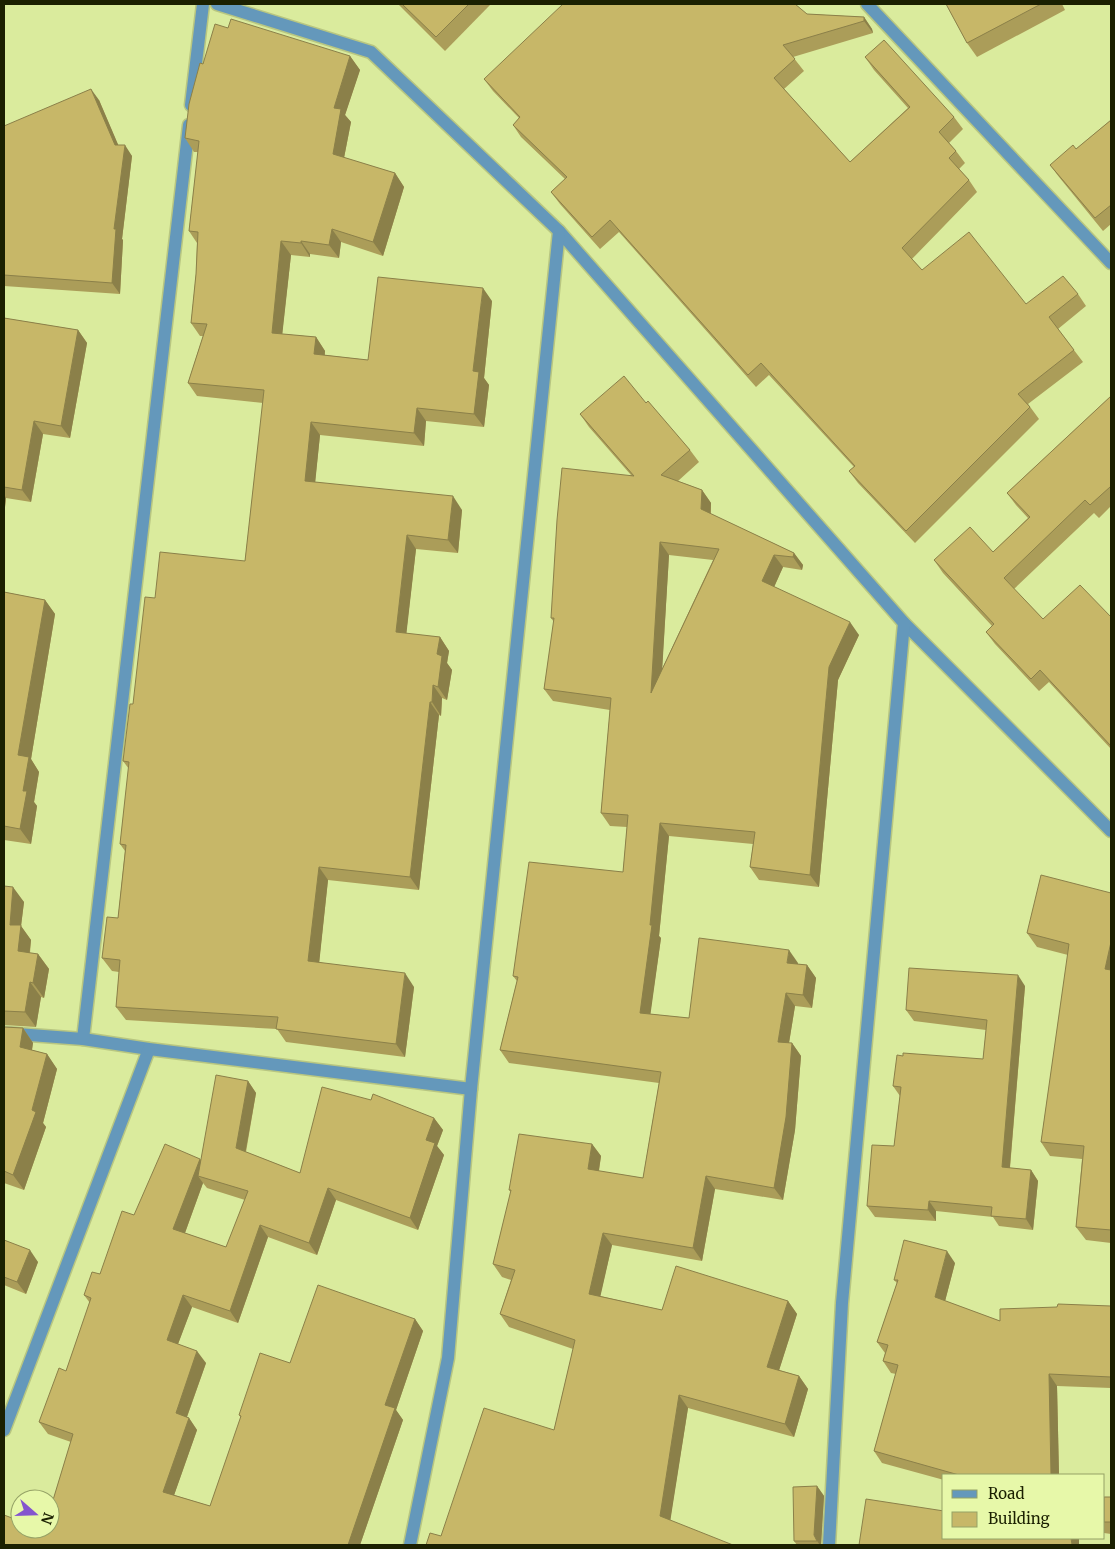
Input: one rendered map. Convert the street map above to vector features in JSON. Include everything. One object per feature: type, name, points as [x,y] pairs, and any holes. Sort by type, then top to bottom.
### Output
[{"type":"street","points":[[84,1039],[203,4]]},
{"type":"street","points":[[218,4],[371,52],[559,231],[904,622],[1111,831]]},
{"type":"street","points":[[867,4],[1111,263]]},
{"type":"street","points":[[410,1545],[448,1358],[471,1089],[559,231]]},
{"type":"street","points":[[829,1545],[842,1303],[904,622]]},
{"type":"street","points":[[4,1033],[84,1039],[149,1049],[471,1089]]},
{"type":"street","points":[[4,1430],[149,1049]]},
{"type":"building","points":[[402,4],[469,4],[436,37]]},
{"type":"building","points":[[563,4],[795,4],[807,14],[864,17],[864,21],[783,45],[795,59],[774,78],[850,162],[910,107],[865,57],[884,40],[954,117],[939,132],[956,151],[949,158],[969,180],[902,248],[922,270],[969,232],[1026,304],[1063,276],[1078,294],[1049,317],[1074,350],[1018,394],[1030,407],[906,531],[849,471],[855,466],[761,363],[748,375],[610,220],[592,237],[551,192],[567,177],[513,125],[520,117],[484,79]]},
{"type":"building","points":[[946,4],[1041,4],[967,43]]},
{"type":"building","points":[[231,19],[350,56],[334,108],[341,109],[333,154],[395,173],[373,242],[332,229],[329,245],[301,241],[301,243],[281,241],[272,333],[316,337],[314,354],[368,360],[378,277],[483,288],[473,371],[479,372],[474,414],[417,408],[414,433],[311,422],[305,481],[453,496],[448,540],[407,535],[396,632],[440,637],[437,654],[442,656],[438,687],[433,685],[432,702],[430,702],[410,877],[319,867],[308,961],[405,973],[396,1044],[276,1029],[278,1017],[116,1007],[120,960],[102,958],[107,917],[118,918],[126,845],[120,844],[129,762],[123,761],[130,704],[133,704],[145,597],[155,598],[160,552],[245,561],[264,390],[188,383],[207,324],[191,323],[198,232],[189,231],[199,141],[185,138],[189,104],[200,63],[203,64],[215,24],[228,28]]},
{"type":"building","points":[[91,89],[115,145],[125,145],[114,229],[116,229],[112,283],[4,275],[4,126]]},
{"type":"building","points":[[1111,120],[1111,205],[1095,218],[1050,165],[1073,145],[1076,149]]},
{"type":"building","points":[[4,318],[78,330],[61,426],[34,421],[22,490],[4,487]]},
{"type":"building","points":[[624,376],[646,403],[648,401],[690,450],[661,475],[702,490],[701,509],[794,553],[793,557],[774,555],[762,581],[850,622],[829,667],[810,875],[750,867],[755,832],[660,823],[650,925],[652,925],[640,1013],[689,1018],[699,938],[789,950],[787,963],[807,965],[803,995],[786,993],[778,1042],[792,1043],[786,1117],[774,1188],[706,1176],[693,1248],[603,1233],[589,1294],[662,1310],[676,1266],[788,1301],[767,1367],[799,1376],[785,1424],[679,1395],[660,1516],[733,1545],[426,1545],[430,1533],[441,1536],[484,1408],[554,1430],[575,1340],[500,1314],[515,1270],[493,1264],[511,1190],[509,1190],[519,1134],[592,1144],[588,1169],[643,1178],[661,1072],[500,1050],[518,977],[513,976],[529,862],[623,872],[628,815],[601,813],[611,698],[544,689],[554,618],[551,618],[562,468],[634,476],[580,414]],"holes":[[[660,542],[719,549],[651,693]]]},
{"type":"building","points":[[1111,396],[1111,488],[1090,505],[1085,500],[1004,578],[1043,619],[1080,585],[1111,617],[1111,746],[1040,670],[1031,679],[986,632],[994,624],[934,560],[970,527],[993,552],[1030,517],[1007,493]]},
{"type":"building","points":[[4,592],[45,600],[18,755],[29,757],[23,791],[27,791],[20,829],[4,826]]},
{"type":"building","points":[[1041,875],[1111,893],[1111,942],[1105,969],[1111,970],[1111,1230],[1076,1227],[1084,1146],[1041,1142],[1069,944],[1027,933]]},
{"type":"building","points":[[4,886],[13,887],[10,925],[21,925],[18,951],[38,954],[33,983],[30,982],[25,1012],[4,1011]]},
{"type":"building","points":[[909,968],[1018,975],[1002,1167],[1031,1170],[1026,1219],[991,1216],[992,1207],[929,1201],[928,1210],[867,1206],[872,1145],[894,1146],[901,1087],[893,1086],[897,1055],[903,1056],[903,1053],[983,1059],[987,1020],[906,1010]]},
{"type":"building","points":[[4,1027],[23,1028],[20,1047],[47,1054],[32,1110],[36,1112],[13,1175],[4,1171]]},
{"type":"building","points":[[216,1075],[248,1081],[236,1148],[300,1173],[322,1087],[371,1100],[373,1094],[434,1118],[426,1140],[435,1143],[410,1218],[328,1188],[309,1243],[260,1225],[230,1311],[183,1295],[167,1340],[197,1351],[176,1413],[189,1418],[163,1492],[210,1506],[241,1416],[239,1415],[260,1353],[290,1363],[318,1285],[415,1319],[385,1405],[395,1408],[348,1545],[4,1545],[4,1515],[10,1517],[10,1539],[60,1539],[60,1489],[56,1489],[73,1434],[39,1422],[59,1368],[66,1371],[91,1298],[84,1295],[92,1272],[100,1274],[122,1211],[134,1215],[165,1144],[200,1159],[173,1229],[226,1247],[248,1191],[198,1176]]},
{"type":"building","points":[[4,1240],[30,1250],[17,1282],[4,1277]]},
{"type":"building","points":[[904,1240],[947,1251],[935,1297],[1000,1321],[1000,1309],[1057,1307],[1058,1304],[1111,1306],[1111,1377],[1049,1374],[1051,1474],[955,1474],[874,1451],[898,1365],[883,1361],[888,1345],[877,1342],[898,1280],[894,1280]]},
{"type":"building","points":[[817,1486],[814,1535],[817,1541],[794,1541],[793,1487]]},
{"type":"building","points":[[1105,1497],[1111,1497],[1111,1522],[1105,1522]]},
{"type":"building","points":[[866,1499],[942,1511],[942,1539],[1071,1539],[1072,1545],[859,1545]]}]
